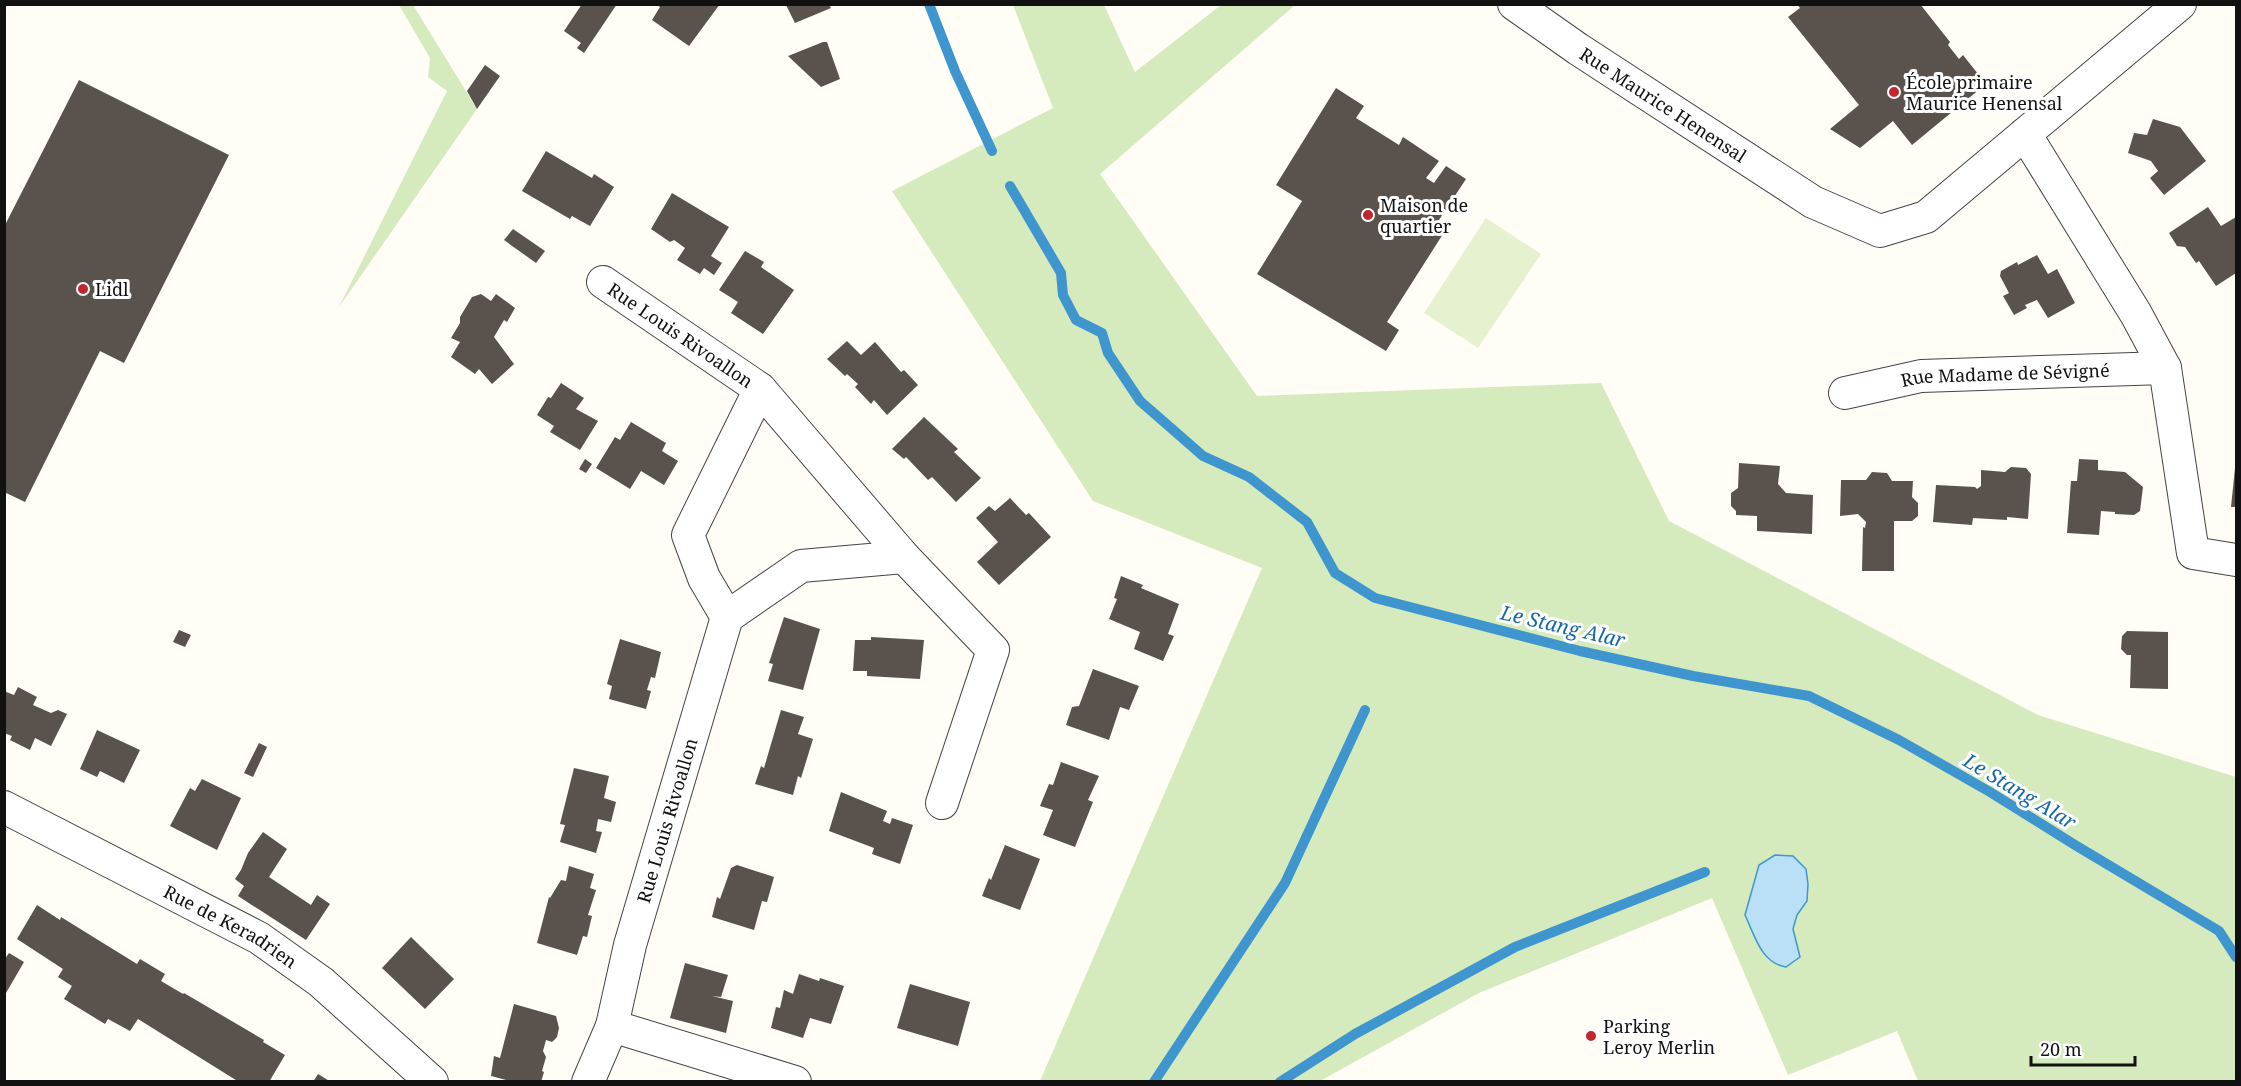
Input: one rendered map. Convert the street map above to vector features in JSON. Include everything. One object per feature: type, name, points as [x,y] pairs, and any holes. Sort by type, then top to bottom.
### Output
[{"type":"street","name":"Rue Maurice Henensal","points":[[1514,4],[1578,49],[1814,202],[1880,231],[1926,218],[2180,4]]},
{"type":"street","points":[[2025,134],[2136,314],[2165,368],[2193,552],[2236,560]]},
{"type":"street","name":"Rue Louis Rivoallon","points":[[603,282],[760,388],[904,557],[993,650],[942,803]]},
{"type":"street","name":"Rue Madame de Sévigné","points":[[1845,393],[1921,376],[2165,368]]},
{"type":"street","name":"Rue Louis Rivoallon","points":[[588,1082],[612,1026],[630,945],[727,617],[704,578],[688,535],[760,388]]},
{"type":"street","points":[[727,617],[801,566],[904,557]]},
{"type":"street","name":"Rue de Keradrien","points":[[4,807],[259,938],[321,982],[429,1081]]},
{"type":"street","points":[[612,1026],[795,1082]]},
{"type":"green space","points":[[399,5],[413,5],[477,109],[339,307],[447,91],[428,77],[430,58]]},
{"type":"green space","points":[[1013,5],[1104,5],[1135,72],[1221,5],[1295,5],[1100,174],[1257,396],[1601,383],[1669,521],[2038,715],[2236,777],[2236,1081],[1918,1081],[1897,1031],[1788,1075],[1712,898],[1479,993],[1320,1081],[1040,1081],[1262,568],[1093,501],[892,191],[1053,108]]},
{"type":"green space","points":[[1486,218],[1541,254],[1478,348],[1424,313]]},
{"type":"water","points":[[1775,855],[1793,856],[1806,869],[1808,884],[1807,901],[1797,915],[1793,929],[1800,957],[1786,967],[1770,960],[1765,954],[1745,915],[1759,865]]},
{"type":"building","points":[[582,4],[617,4],[584,53],[577,48],[581,43],[564,31]]},
{"type":"building","points":[[656,4],[720,4],[689,46],[652,20],[660,7]]},
{"type":"building","points":[[1797,4],[1920,4],[1950,42],[1948,45],[1959,59],[1963,55],[1986,84],[1912,145],[1893,121],[1860,148],[1830,129],[1859,105],[1788,17],[1800,8]]},
{"type":"building","points":[[786,5],[829,5],[831,8],[795,23]]},
{"type":"building","points":[[827,42],[840,79],[821,87],[788,56]]},
{"type":"building","points":[[485,65],[500,76],[477,109],[467,91]]},
{"type":"building","name":"Lidl","points":[[79,80],[229,155],[124,363],[100,351],[25,502],[4,492],[4,227]]},
{"type":"building","name":"Maison de quartier","points":[[1336,88],[1364,106],[1356,118],[1399,145],[1403,137],[1439,161],[1426,178],[1434,183],[1446,166],[1466,179],[1433,229],[1443,234],[1387,322],[1399,330],[1386,351],[1257,274],[1302,201],[1276,185]]},
{"type":"building","points":[[2153,119],[2180,127],[2206,161],[2164,195],[2150,178],[2158,171],[2151,161],[2128,153],[2134,133],[2147,135]]},
{"type":"building","points":[[546,151],[592,178],[594,174],[614,187],[590,226],[572,216],[570,219],[522,191]]},
{"type":"building","points":[[672,193],[729,227],[711,256],[722,263],[714,275],[704,268],[700,274],[677,260],[685,248],[674,240],[670,242],[651,229]]},
{"type":"building","points":[[2208,207],[2221,226],[2236,217],[2236,273],[2216,286],[2199,261],[2196,263],[2185,247],[2177,246],[2169,233]]},
{"type":"building","points":[[513,229],[545,251],[536,263],[504,240]]},
{"type":"building","points":[[745,251],[764,262],[761,267],[794,290],[763,334],[731,313],[738,302],[719,290]]},
{"type":"building","points":[[2037,255],[2048,274],[2057,269],[2075,303],[2048,318],[2037,300],[2025,305],[2027,308],[2014,315],[2003,296],[2009,293],[2000,276],[2001,271]]},
{"type":"building","points":[[481,294],[491,301],[496,294],[515,308],[507,322],[504,320],[494,337],[514,364],[492,384],[479,369],[475,374],[451,357],[460,342],[451,338],[460,323],[460,317],[472,297]]},
{"type":"building","points":[[847,341],[861,355],[875,342],[901,372],[904,370],[918,385],[887,415],[874,400],[871,404],[855,387],[858,384],[847,374],[845,376],[827,359]]},
{"type":"building","points":[[561,383],[584,398],[576,409],[598,421],[580,450],[550,432],[554,426],[537,415],[548,397],[551,398]]},
{"type":"building","points":[[924,417],[958,449],[954,452],[981,478],[956,502],[932,477],[928,480],[906,457],[904,459],[892,449]]},
{"type":"building","points":[[631,422],[666,443],[662,451],[678,461],[664,485],[641,471],[630,489],[596,468],[615,437],[620,440]]},
{"type":"building","points":[[585,459],[592,464],[586,473],[579,469]]},
{"type":"building","points":[[2079,459],[2098,460],[2098,470],[2125,472],[2143,487],[2140,511],[2134,515],[2101,511],[2099,535],[2067,533],[2071,481],[2077,481]]},
{"type":"building","points":[[1739,463],[1780,466],[1778,484],[1786,493],[1813,495],[1812,534],[1757,531],[1757,516],[1736,515],[1736,511],[1731,506],[1731,493],[1738,488]]},
{"type":"building","points":[[2011,467],[2026,468],[2031,474],[2028,519],[1973,518],[1972,525],[1933,522],[1936,485],[1977,489],[1981,486],[1981,470],[2005,472]]},
{"type":"building","points":[[2235,468],[2236,507],[2231,507]]},
{"type":"building","points":[[1872,472],[1887,473],[1892,481],[1913,481],[1912,497],[1918,503],[1918,516],[1912,521],[1894,521],[1894,571],[1862,571],[1863,527],[1865,528],[1866,522],[1858,514],[1840,516],[1841,480],[1866,480]]},
{"type":"building","points":[[1010,498],[1026,515],[1029,513],[1051,537],[999,585],[977,562],[998,542],[976,518],[989,506],[995,511]]},
{"type":"building","points":[[1121,576],[1143,585],[1141,588],[1179,604],[1168,634],[1174,636],[1163,661],[1134,649],[1140,632],[1109,619],[1117,599],[1114,598]]},
{"type":"building","points":[[784,617],[820,629],[803,690],[768,681],[773,664],[769,663]]},
{"type":"building","points":[[179,630],[191,635],[185,647],[173,642]]},
{"type":"building","points":[[2127,631],[2168,632],[2168,689],[2130,688],[2131,655],[2127,655],[2121,649],[2122,636]]},
{"type":"building","points":[[871,637],[924,640],[920,679],[867,676],[867,671],[853,671],[855,640],[871,640]]},
{"type":"building","points":[[620,639],[661,652],[655,678],[651,677],[647,690],[651,691],[646,709],[609,699],[612,686],[607,684]]},
{"type":"building","points":[[1093,669],[1139,686],[1129,710],[1120,707],[1109,740],[1066,725],[1072,707],[1079,706]]},
{"type":"building","points":[[18,687],[37,697],[33,705],[51,713],[58,710],[67,714],[51,746],[35,738],[30,750],[10,740],[12,736],[4,733],[4,691],[14,695]]},
{"type":"building","points":[[781,710],[804,717],[798,734],[813,739],[801,778],[798,776],[793,795],[755,784],[761,766],[764,768]]},
{"type":"building","points":[[97,730],[140,750],[124,783],[100,771],[97,777],[80,769]]},
{"type":"building","points":[[259,743],[267,747],[253,777],[244,773]]},
{"type":"building","points":[[1061,762],[1099,776],[1088,800],[1093,802],[1075,847],[1043,835],[1053,810],[1040,806],[1049,784],[1053,785]]},
{"type":"building","points":[[574,768],[609,776],[604,798],[616,802],[611,822],[598,819],[596,831],[602,832],[596,853],[560,842],[565,825],[560,824]]},
{"type":"building","points":[[202,779],[241,798],[217,850],[170,826],[190,788],[195,791]]},
{"type":"building","points":[[841,792],[887,811],[883,821],[890,824],[892,818],[913,825],[900,864],[872,854],[874,848],[829,831]]},
{"type":"building","points":[[263,832],[287,849],[269,877],[311,905],[317,895],[330,904],[306,940],[238,896],[244,886],[235,879],[248,853]]},
{"type":"building","points":[[1005,845],[1040,859],[1020,910],[982,896]]},
{"type":"building","points":[[737,865],[774,877],[767,902],[762,901],[754,930],[712,917],[717,897],[720,899],[731,868]]},
{"type":"building","points":[[569,866],[594,874],[590,888],[596,890],[588,915],[592,916],[587,937],[583,936],[577,955],[537,943],[549,897],[561,880],[566,881]]},
{"type":"building","points":[[37,905],[60,920],[61,917],[137,964],[140,959],[165,974],[161,981],[264,1040],[263,1042],[285,1055],[269,1082],[239,1082],[138,1019],[130,1031],[108,1019],[105,1024],[64,999],[72,986],[58,977],[63,969],[17,939]]},
{"type":"building","points":[[411,937],[454,979],[425,1009],[382,968]]},
{"type":"building","points":[[9,953],[24,962],[6,993],[4,960]]},
{"type":"building","points":[[685,963],[728,975],[721,997],[712,996],[733,1001],[726,1033],[670,1018]]},
{"type":"building","points":[[799,974],[844,986],[831,1024],[810,1018],[803,1038],[771,1028],[776,1007],[780,1008],[784,990],[793,994]]},
{"type":"building","points":[[910,984],[970,1002],[958,1046],[897,1028]]},
{"type":"building","points":[[514,1004],[556,1016],[559,1028],[557,1037],[552,1042],[546,1040],[543,1051],[546,1057],[541,1082],[514,1082],[491,1076],[494,1056],[500,1058]]},
{"type":"building","points":[[318,1074],[331,1082],[313,1082]]},
{"type":"waterway","name":"Le Stang Alar","points":[[929,4],[955,71],[992,151]]},
{"type":"waterway","name":"Le Stang Alar","points":[[1010,186],[1061,273],[1063,295],[1076,320],[1102,333],[1108,353],[1140,401],[1203,456],[1249,477],[1307,522],[1335,573],[1375,598],[1580,651],[1693,676],[1809,696],[1899,740],[1990,792],[2219,931],[2236,957]]},
{"type":"waterway","points":[[1154,1082],[1285,883],[1365,710]]},
{"type":"waterway","points":[[1280,1082],[1355,1034],[1515,947],[1705,872]]},
{"type":"place","name":"École primaire Maurice Henensal","points":[[1894,92]]},
{"type":"place","name":"Maison de quartier","points":[[1368,215]]},
{"type":"place","name":"Lidl","points":[[83,289]]},
{"type":"place","name":"Parking Leroy Merlin","points":[[1591,1036]]}]
